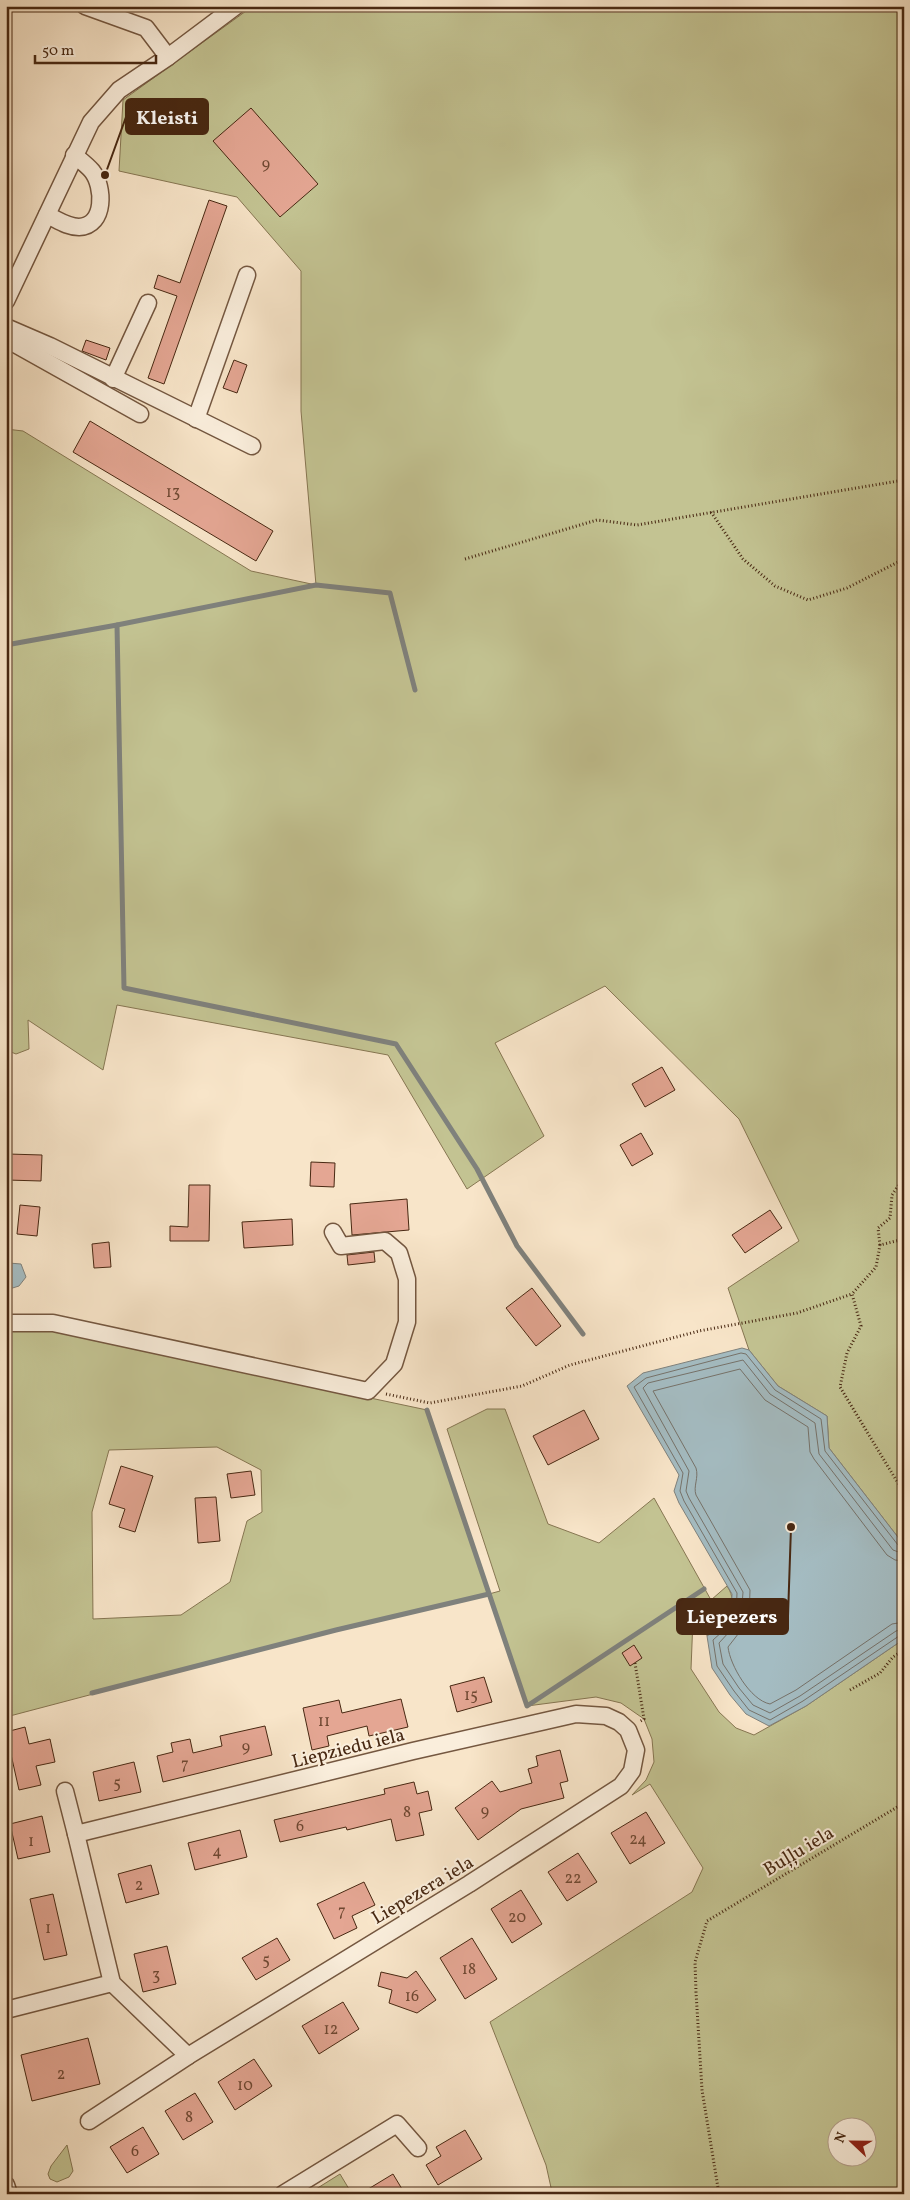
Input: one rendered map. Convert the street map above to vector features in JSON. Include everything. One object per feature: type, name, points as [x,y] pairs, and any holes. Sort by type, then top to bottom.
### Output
[{"type":"street","points":[[85,6],[146,28],[168,57]]},
{"type":"street","points":[[6,301],[74,155],[92,122],[119,90],[168,57],[236,6]]},
{"type":"street","points":[[47,215],[68,226],[82,227],[94,220],[101,206],[100,192],[92,171],[74,155]]},
{"type":"street","points":[[196,419],[246,275]]},
{"type":"street","points":[[112,379],[148,303]]},
{"type":"street","points":[[6,327],[50,346],[112,379],[252,446]]},
{"type":"street","points":[[6,339],[140,414]]},
{"type":"street","points":[[6,1323],[53,1323],[368,1390],[394,1364],[407,1322],[407,1279],[399,1253],[385,1241],[341,1246],[332,1232]]},
{"type":"street","name":"Liepziedu iela","points":[[76,1834],[569,1716],[592,1714],[606,1716],[628,1730]]},
{"type":"street","name":"Liepezera iela","points":[[89,2121],[188,2056],[477,1879],[621,1786],[632,1771],[636,1750],[628,1730]]},
{"type":"street","points":[[64,1791],[112,1983],[188,2056]]},
{"type":"street","points":[[6,2010],[112,1983]]},
{"type":"street","points":[[283,2194],[397,2124],[418,2148]]},
{"type":"street","points":[[6,2185],[9,2194]]},
{"type":"path","points":[[465,559],[597,520],[636,525],[904,480]]},
{"type":"path","points":[[711,512],[743,559],[774,586],[808,600],[847,588],[904,560]]},
{"type":"path","points":[[368,1390],[430,1403],[522,1386],[570,1365],[699,1331],[797,1313],[852,1294],[876,1267],[880,1244],[878,1228],[890,1218],[892,1195],[904,1178]]},
{"type":"path","points":[[880,1244],[904,1239]]},
{"type":"path","points":[[852,1294],[861,1326],[847,1353],[840,1386],[904,1494]]},
{"type":"path","points":[[850,1690],[880,1674],[893,1657],[904,1650]]},
{"type":"path","points":[[628,1730],[644,1718],[635,1664]]},
{"type":"path","name":"Buļļu iela","points":[[719,2194],[702,2090],[696,1992],[695,1962],[707,1922],[904,1803]]},
{"type":"green space","points":[[253,6],[904,6],[904,1545],[829,1448],[827,1416],[778,1386],[749,1350],[728,1288],[799,1241],[739,1119],[605,986],[495,1043],[544,1136],[467,1189],[388,1055],[117,1005],[103,1070],[28,1020],[29,1049],[16,1054],[6,1050],[6,429],[23,431],[251,571],[316,585],[301,411],[301,271],[237,197],[119,171],[123,100]]},
{"type":"green space","points":[[6,1331],[54,1331],[427,1410],[489,1594],[336,1630],[6,1717]],"holes":[[[217,1447],[261,1470],[262,1512],[247,1521],[230,1582],[181,1615],[93,1619],[92,1512],[109,1450]]]},
{"type":"green space","points":[[487,1409],[505,1409],[548,1524],[599,1543],[654,1498],[711,1600],[727,1586],[731,1594],[732,1608],[720,1626],[707,1636],[706,1618],[710,1602],[693,1619],[691,1669],[719,1712],[736,1728],[754,1735],[806,1706],[904,1639],[904,2194],[549,2194],[552,2192],[546,2165],[490,2022],[692,1892],[703,1868],[650,1784],[632,1795],[646,1780],[654,1762],[652,1739],[644,1719],[621,1703],[596,1697],[527,1706],[489,1594],[500,1591],[447,1429]]},
{"type":"green space","points":[[67,2145],[73,2171],[69,2177],[57,2182],[50,2179],[48,2174],[51,2166]]},
{"type":"green space","points":[[340,2174],[352,2194],[308,2194]]},
{"type":"water","points":[[6,1260],[9,1263],[21,1264],[26,1277],[19,1286],[6,1290]]},
{"type":"water","points":[[742,1348],[749,1350],[778,1386],[827,1416],[829,1448],[904,1545],[904,1639],[806,1706],[769,1726],[746,1714],[730,1695],[712,1668],[707,1636],[719,1628],[731,1614],[732,1594],[679,1503],[674,1491],[679,1475],[627,1386],[643,1373]]},
{"type":"building","points":[[251,108],[318,184],[280,217],[213,141]]},
{"type":"building","points":[[209,200],[227,206],[164,384],[148,378],[177,296],[154,288],[158,275],[180,283]]},
{"type":"building","points":[[86,340],[110,348],[106,360],[82,351]]},
{"type":"building","points":[[234,360],[247,365],[237,393],[223,388]]},
{"type":"building","points":[[90,421],[273,531],[256,561],[73,452]]},
{"type":"building","points":[[662,1067],[675,1090],[645,1107],[632,1084]]},
{"type":"building","points":[[641,1133],[653,1154],[632,1166],[620,1145]]},
{"type":"building","points":[[8,1154],[42,1155],[41,1181],[7,1180]]},
{"type":"building","points":[[311,1162],[335,1163],[334,1187],[310,1186]]},
{"type":"building","points":[[189,1185],[210,1185],[209,1241],[170,1241],[170,1226],[188,1227]]},
{"type":"building","points":[[407,1199],[409,1230],[352,1235],[350,1204]]},
{"type":"building","points":[[20,1205],[40,1207],[37,1236],[17,1234]]},
{"type":"building","points":[[770,1210],[782,1228],[745,1253],[732,1235]]},
{"type":"building","points":[[292,1219],[293,1245],[244,1248],[242,1222]]},
{"type":"building","points":[[109,1242],[111,1267],[94,1268],[92,1244]]},
{"type":"building","points":[[374,1252],[375,1262],[348,1265],[347,1255]]},
{"type":"building","points":[[532,1288],[561,1326],[536,1346],[506,1308]]},
{"type":"building","points":[[584,1410],[599,1439],[548,1465],[533,1436]]},
{"type":"building","points":[[121,1466],[153,1476],[135,1532],[119,1527],[125,1509],[109,1504]]},
{"type":"building","points":[[251,1471],[255,1495],[231,1498],[227,1474]]},
{"type":"building","points":[[216,1497],[220,1541],[198,1543],[195,1498]]},
{"type":"building","points":[[634,1645],[642,1658],[630,1666],[622,1653]]},
{"type":"building","points":[[484,1677],[492,1702],[457,1712],[450,1686]]},
{"type":"building","points":[[401,1699],[408,1727],[369,1736],[367,1726],[327,1736],[329,1746],[312,1750],[303,1708],[339,1700],[342,1713]]},
{"type":"building","points":[[265,1726],[272,1755],[163,1782],[157,1756],[173,1752],[171,1743],[190,1739],[193,1753],[222,1746],[220,1736]]},
{"type":"building","points":[[25,1727],[29,1744],[50,1739],[55,1762],[36,1766],[41,1785],[19,1790],[6,1732]]},
{"type":"building","points":[[560,1750],[568,1781],[560,1783],[564,1798],[521,1809],[478,1840],[455,1808],[492,1781],[500,1792],[532,1783],[528,1769],[538,1766],[536,1756]]},
{"type":"building","points":[[134,1762],[141,1792],[99,1801],[93,1772]]},
{"type":"building","points":[[414,1782],[417,1794],[428,1791],[432,1810],[419,1813],[424,1835],[396,1841],[391,1819],[347,1830],[346,1827],[280,1842],[274,1820],[385,1794],[384,1789]]},
{"type":"building","points":[[646,1812],[665,1843],[630,1864],[611,1833]]},
{"type":"building","points":[[42,1816],[50,1852],[18,1859],[10,1824]]},
{"type":"building","points":[[240,1830],[247,1857],[195,1870],[188,1843]]},
{"type":"building","points":[[578,1853],[597,1882],[567,1901],[548,1872]]},
{"type":"building","points":[[151,1865],[159,1894],[126,1903],[118,1874]]},
{"type":"building","points":[[364,1882],[375,1905],[352,1916],[357,1928],[334,1939],[317,1904]]},
{"type":"building","points":[[521,1890],[542,1924],[512,1943],[491,1909]]},
{"type":"building","points":[[53,1894],[67,1955],[44,1960],[30,1899]]},
{"type":"building","points":[[277,1938],[290,1960],[256,1980],[242,1958]]},
{"type":"building","points":[[472,1938],[497,1979],[465,1999],[440,1958]]},
{"type":"building","points":[[167,1946],[176,1984],[143,1992],[134,1954]]},
{"type":"building","points":[[416,1971],[436,2000],[417,2013],[389,2003],[392,1990],[378,1986],[381,1972],[407,1978]]},
{"type":"building","points":[[343,2002],[359,2029],[319,2054],[302,2026]]},
{"type":"building","points":[[88,2038],[100,2084],[32,2101],[21,2055]]},
{"type":"building","points":[[254,2059],[272,2086],[235,2110],[218,2082]]},
{"type":"building","points":[[195,2093],[213,2122],[183,2140],[165,2111]]},
{"type":"building","points":[[143,2127],[159,2154],[127,2173],[110,2147]]},
{"type":"building","points":[[465,2130],[482,2159],[438,2185],[426,2165],[441,2156],[436,2147]]},
{"type":"building","points":[[393,2174],[405,2194],[360,2194]]},
{"type":"waterway","points":[[6,645],[316,585],[390,593],[415,690]]},
{"type":"waterway","points":[[117,625],[124,988],[396,1044],[477,1169],[517,1246],[583,1334]]},
{"type":"waterway","points":[[427,1410],[527,1706],[704,1589]]},
{"type":"waterway","points":[[92,1693],[336,1630],[489,1594]]},
{"type":"place","name":"Kleisti","points":[[105,175]]},
{"type":"place","name":"Liepezers","points":[[791,1527]]}]
